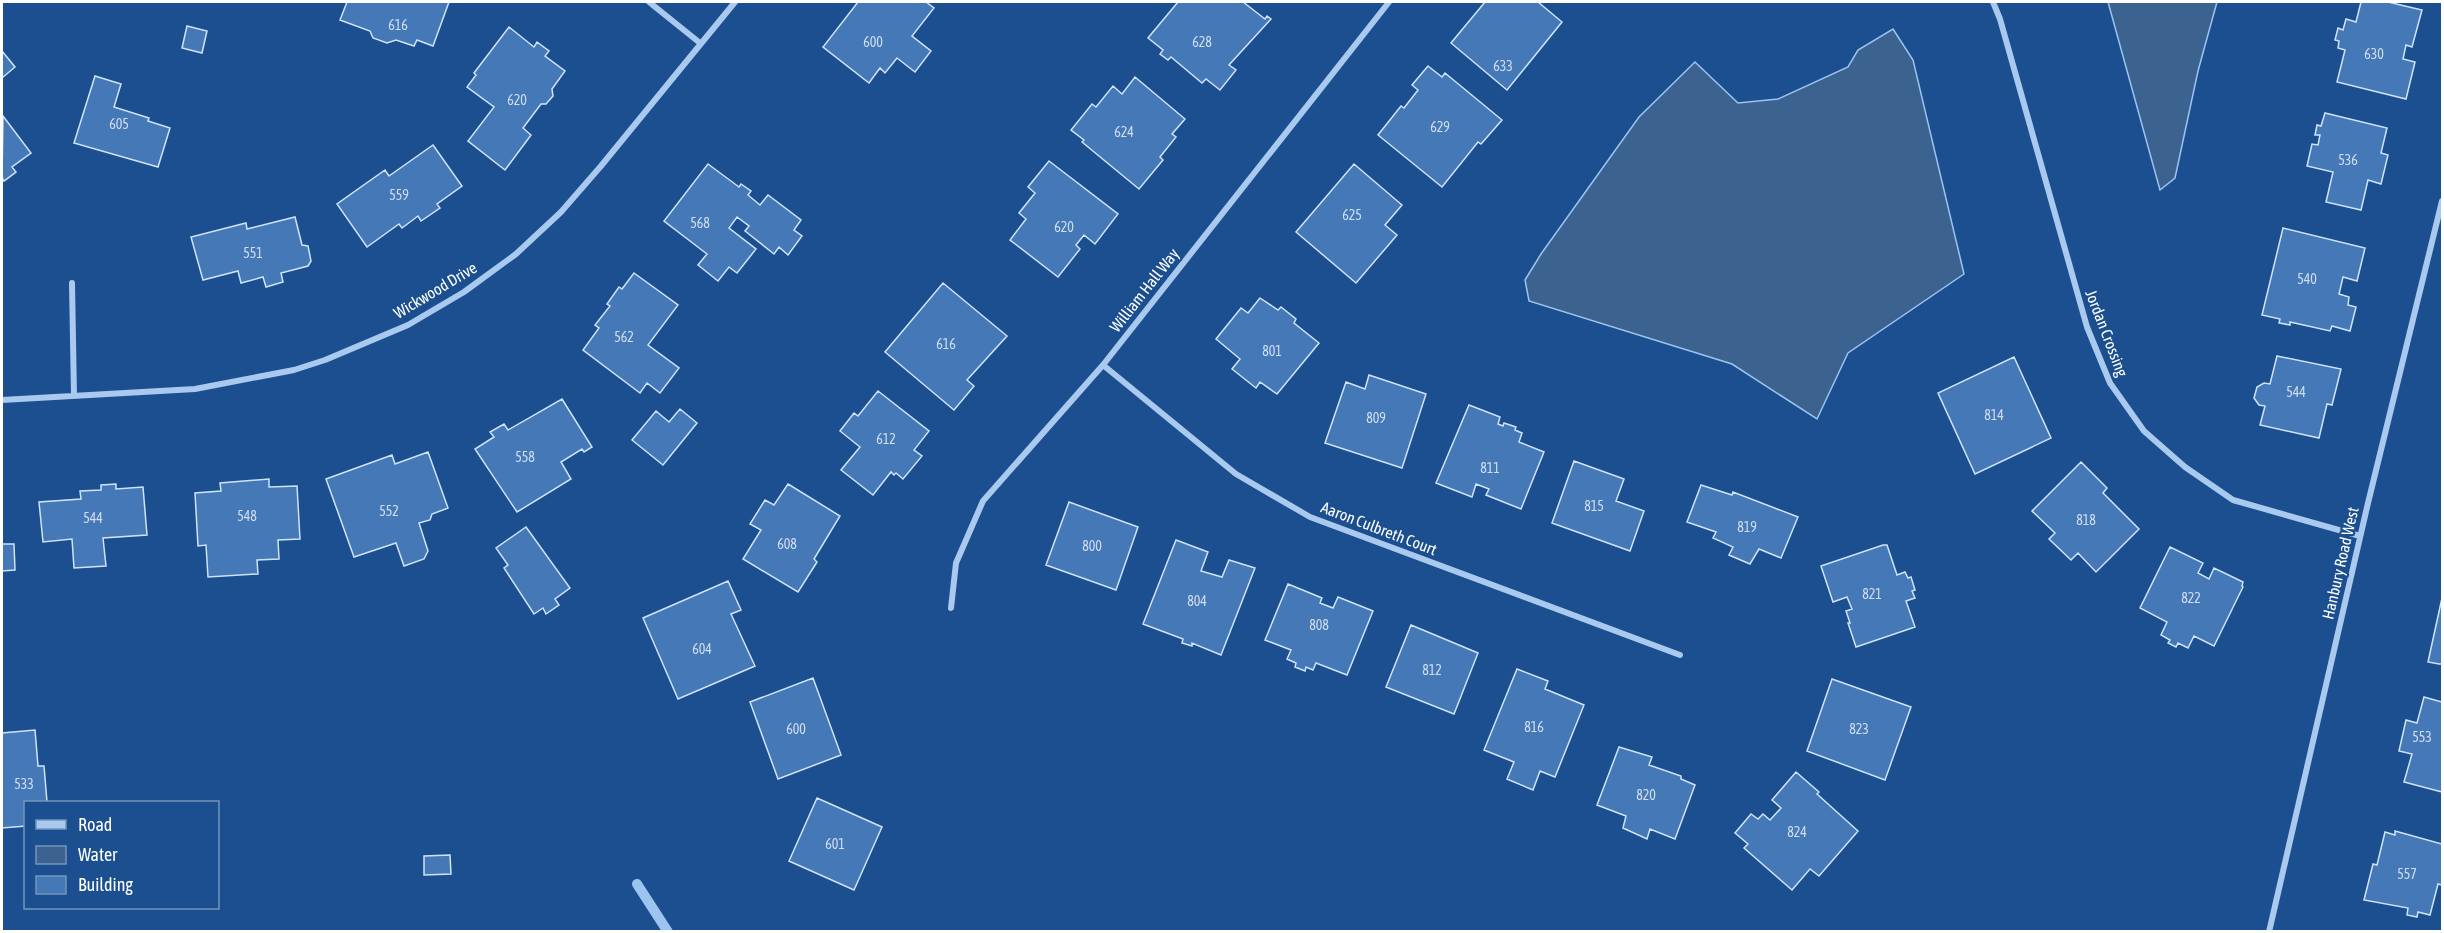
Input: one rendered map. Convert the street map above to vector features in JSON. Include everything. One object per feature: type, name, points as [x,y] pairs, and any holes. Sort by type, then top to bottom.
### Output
[{"type":"street","points":[[649,2],[700,44]]},
{"type":"street","name":"Wickwood Drive","points":[[2,400],[195,389],[294,370],[325,360],[408,325],[464,292],[516,254],[561,212],[735,2]]},
{"type":"street","name":"William Hall Way","points":[[951,608],[956,563],[983,501],[1103,365],[1389,2]]},
{"type":"street","name":"Jordan Crossing","points":[[1993,2],[2000,19],[2087,327],[2110,383],[2144,430],[2185,467],[2233,500],[2360,536]]},
{"type":"street","name":"Hanbury Road West","points":[[2269,932],[2360,536],[2442,201]]},
{"type":"street","points":[[72,284],[74,396]]},
{"type":"street","name":"Aaron Culbreth Court","points":[[1103,365],[1236,474],[1310,517],[1680,655]]},
{"type":"water","points":[[2108,2],[2217,2],[2198,71],[2175,178],[2160,190]]},
{"type":"water","points":[[1893,29],[1913,60],[1964,274],[1848,353],[1817,419],[1732,364],[1529,301],[1525,280],[1541,254],[1639,117],[1695,62],[1738,103],[1778,99],[1848,67],[1858,50]]},
{"type":"building","points":[[347,2],[449,2],[433,46],[417,40],[414,46],[396,40],[387,43],[373,38],[370,31],[340,20]]},
{"type":"building","points":[[858,2],[926,2],[934,8],[912,36],[931,51],[915,72],[897,58],[885,73],[880,68],[869,83],[823,47]]},
{"type":"building","points":[[1178,2],[1243,2],[1265,19],[1267,16],[1271,19],[1229,65],[1236,70],[1220,90],[1206,79],[1202,83],[1171,57],[1168,60],[1160,54],[1163,50],[1148,38]]},
{"type":"building","points":[[1485,2],[1538,2],[1562,22],[1507,90],[1451,43]]},
{"type":"building","points":[[2361,2],[2388,2],[2422,10],[2412,47],[2406,45],[2403,59],[2415,62],[2406,99],[2337,82],[2345,50],[2338,48],[2339,41],[2335,40],[2338,28],[2343,30],[2346,19],[2356,22]]},
{"type":"building","points":[[187,26],[207,31],[202,53],[182,48]]},
{"type":"building","points":[[509,27],[534,47],[537,42],[549,51],[545,56],[565,71],[552,89],[553,96],[546,104],[541,104],[523,128],[531,135],[505,170],[468,141],[494,107],[467,87],[476,75],[474,73]]},
{"type":"building","points":[[2,51],[15,67],[2,78]]},
{"type":"building","points":[[1428,66],[1442,77],[1445,73],[1502,120],[1481,144],[1478,142],[1442,187],[1378,135],[1401,106],[1404,108],[1418,90],[1412,85]]},
{"type":"building","points":[[95,76],[121,84],[114,107],[149,118],[148,121],[170,128],[158,167],[74,143]]},
{"type":"building","points":[[1135,77],[1185,119],[1172,134],[1176,137],[1160,157],[1163,160],[1139,189],[1082,142],[1084,140],[1071,130],[1092,104],[1096,107],[1113,86],[1122,94]]},
{"type":"building","points":[[2325,113],[2387,128],[2381,153],[2388,155],[2381,184],[2368,180],[2361,210],[2326,202],[2333,172],[2307,166],[2312,144],[2318,145],[2320,135],[2315,135],[2317,125],[2321,126]]},
{"type":"building","points":[[3,116],[31,153],[12,167],[16,172],[4,181],[2,177]]},
{"type":"building","points":[[433,145],[462,186],[437,204],[440,208],[421,221],[418,216],[402,228],[399,224],[367,247],[337,204],[385,170],[389,176]]},
{"type":"building","points":[[1049,161],[1118,214],[1095,244],[1084,235],[1076,245],[1080,249],[1058,277],[1010,240],[1026,219],[1019,213],[1035,193],[1028,187]]},
{"type":"building","points":[[708,164],[739,187],[741,184],[751,191],[748,195],[760,205],[768,195],[801,220],[794,230],[802,236],[788,255],[779,247],[774,254],[745,231],[749,226],[737,217],[729,228],[756,249],[737,273],[729,267],[718,281],[698,265],[707,254],[664,221]]},
{"type":"building","points":[[1354,164],[1402,205],[1385,225],[1397,235],[1356,283],[1296,232]]},
{"type":"building","points":[[295,217],[302,245],[308,246],[311,261],[308,266],[281,273],[283,282],[266,287],[263,277],[241,283],[238,271],[203,280],[191,237],[246,223],[247,229]]},
{"type":"building","points":[[2283,228],[2365,248],[2357,281],[2343,277],[2339,294],[2349,297],[2348,305],[2356,307],[2350,331],[2332,326],[2330,331],[2290,322],[2290,325],[2279,323],[2280,319],[2262,315]]},
{"type":"building","points":[[634,273],[678,305],[648,345],[679,368],[660,393],[647,383],[640,393],[583,350],[599,328],[595,325],[610,306],[607,304],[619,287],[622,289]]},
{"type":"building","points":[[943,283],[1007,336],[967,380],[974,386],[954,410],[885,352]]},
{"type":"building","points":[[1260,298],[1278,310],[1281,307],[1296,319],[1294,323],[1319,343],[1277,394],[1260,382],[1256,388],[1232,369],[1240,359],[1216,339],[1241,308],[1248,313]]},
{"type":"building","points":[[2277,356],[2341,369],[2332,405],[2327,404],[2319,438],[2260,425],[2265,406],[2259,405],[2254,398],[2257,387],[2264,383],[2270,384]]},
{"type":"building","points":[[2014,357],[2051,438],[1975,474],[1938,393]]},
{"type":"building","points":[[1369,375],[1426,394],[1402,468],[1325,443],[1346,382],[1365,389]]},
{"type":"building","points":[[878,391],[929,431],[914,450],[922,456],[903,479],[891,472],[873,495],[841,470],[860,447],[840,431],[854,413],[858,416]]},
{"type":"building","points":[[562,399],[592,447],[584,452],[582,449],[561,462],[571,479],[517,512],[475,449],[494,437],[490,432],[504,424],[508,430]]},
{"type":"building","points":[[1469,405],[1500,417],[1498,424],[1503,426],[1504,423],[1516,427],[1515,430],[1522,433],[1519,442],[1544,452],[1521,509],[1486,495],[1489,489],[1476,484],[1472,497],[1436,483]]},
{"type":"building","points":[[680,409],[697,423],[663,465],[632,440],[656,411],[669,422]]},
{"type":"building","points":[[428,452],[448,508],[432,514],[430,520],[419,523],[428,551],[424,559],[404,566],[396,543],[354,557],[326,479],[392,455],[395,464]]},
{"type":"building","points":[[1574,461],[1624,479],[1616,501],[1644,511],[1630,551],[1552,523]]},
{"type":"building","points":[[2081,462],[2107,488],[2103,493],[2139,529],[2096,572],[2078,553],[2071,560],[2049,539],[2055,533],[2032,511]]},
{"type":"building","points":[[269,479],[269,487],[297,486],[300,539],[278,540],[279,559],[257,560],[258,574],[208,577],[206,545],[198,546],[195,493],[221,491],[220,483]]},
{"type":"building","points":[[116,484],[116,489],[143,487],[147,535],[103,538],[106,566],[74,568],[72,539],[43,542],[39,502],[81,499],[80,491],[101,490],[101,485]]},
{"type":"building","points":[[788,484],[840,516],[814,559],[817,562],[798,592],[743,559],[761,530],[750,524],[765,500],[774,505]]},
{"type":"building","points":[[1701,485],[1732,495],[1733,492],[1798,517],[1781,558],[1759,549],[1750,564],[1729,555],[1733,547],[1713,538],[1716,532],[1687,522]]},
{"type":"building","points":[[1069,502],[1138,527],[1116,590],[1046,565]]},
{"type":"building","points":[[526,527],[570,588],[555,599],[559,605],[546,614],[543,608],[534,614],[504,568],[508,565],[496,548]]},
{"type":"building","points":[[1176,540],[1208,552],[1201,571],[1222,577],[1229,560],[1255,568],[1221,655],[1192,643],[1192,646],[1182,643],[1183,639],[1143,624]]},
{"type":"building","points":[[2,544],[14,544],[15,570],[2,571]]},
{"type":"building","points":[[1887,545],[1897,575],[1905,572],[1908,578],[1911,577],[1915,598],[1906,601],[1915,627],[1856,647],[1848,623],[1850,623],[1846,611],[1852,609],[1847,597],[1833,602],[1821,566]]},
{"type":"building","points":[[2170,547],[2203,563],[2198,573],[2209,579],[2214,568],[2243,582],[2243,587],[2214,646],[2194,636],[2188,648],[2178,643],[2176,647],[2168,643],[2170,640],[2161,635],[2167,622],[2140,608]]},
{"type":"building","points":[[728,581],[741,610],[731,614],[755,666],[678,699],[643,618]]},
{"type":"building","points":[[1288,584],[1322,598],[1320,603],[1333,608],[1338,597],[1373,611],[1347,675],[1316,663],[1313,670],[1306,667],[1305,671],[1295,667],[1296,663],[1287,659],[1291,650],[1265,640]]},
{"type":"building","points":[[2442,598],[2442,664],[2439,664],[2428,662]]},
{"type":"building","points":[[1411,625],[1478,653],[1454,714],[1386,687]]},
{"type":"building","points":[[1517,669],[1548,681],[1545,689],[1584,705],[1555,777],[1540,771],[1533,790],[1507,779],[1514,762],[1484,750]]},
{"type":"building","points":[[813,678],[841,755],[778,779],[750,702]]},
{"type":"building","points":[[1832,679],[1911,707],[1885,780],[1807,751]]},
{"type":"building","points":[[2424,697],[2442,702],[2442,792],[2404,782],[2412,754],[2399,751],[2406,720],[2417,723]]},
{"type":"building","points":[[35,730],[38,766],[44,766],[47,801],[24,801],[24,826],[2,828],[2,733]]},
{"type":"building","points":[[1619,747],[1652,757],[1649,765],[1681,776],[1681,779],[1695,785],[1675,839],[1650,829],[1647,839],[1623,828],[1626,816],[1597,805]]},
{"type":"building","points":[[1796,772],[1858,831],[1819,876],[1810,869],[1792,890],[1744,848],[1748,844],[1735,833],[1751,814],[1758,819],[1763,814],[1770,820],[1781,808],[1772,800]]},
{"type":"building","points":[[817,798],[882,827],[854,890],[789,861]]},
{"type":"building","points":[[2395,831],[2442,844],[2442,885],[2438,884],[2430,915],[2418,912],[2417,917],[2407,915],[2408,908],[2364,900],[2373,864],[2377,865],[2385,832],[2395,835]]},
{"type":"building","points":[[450,855],[451,874],[424,875],[424,856]]},
{"type":"waterway","points":[[637,884],[668,932]]}]
